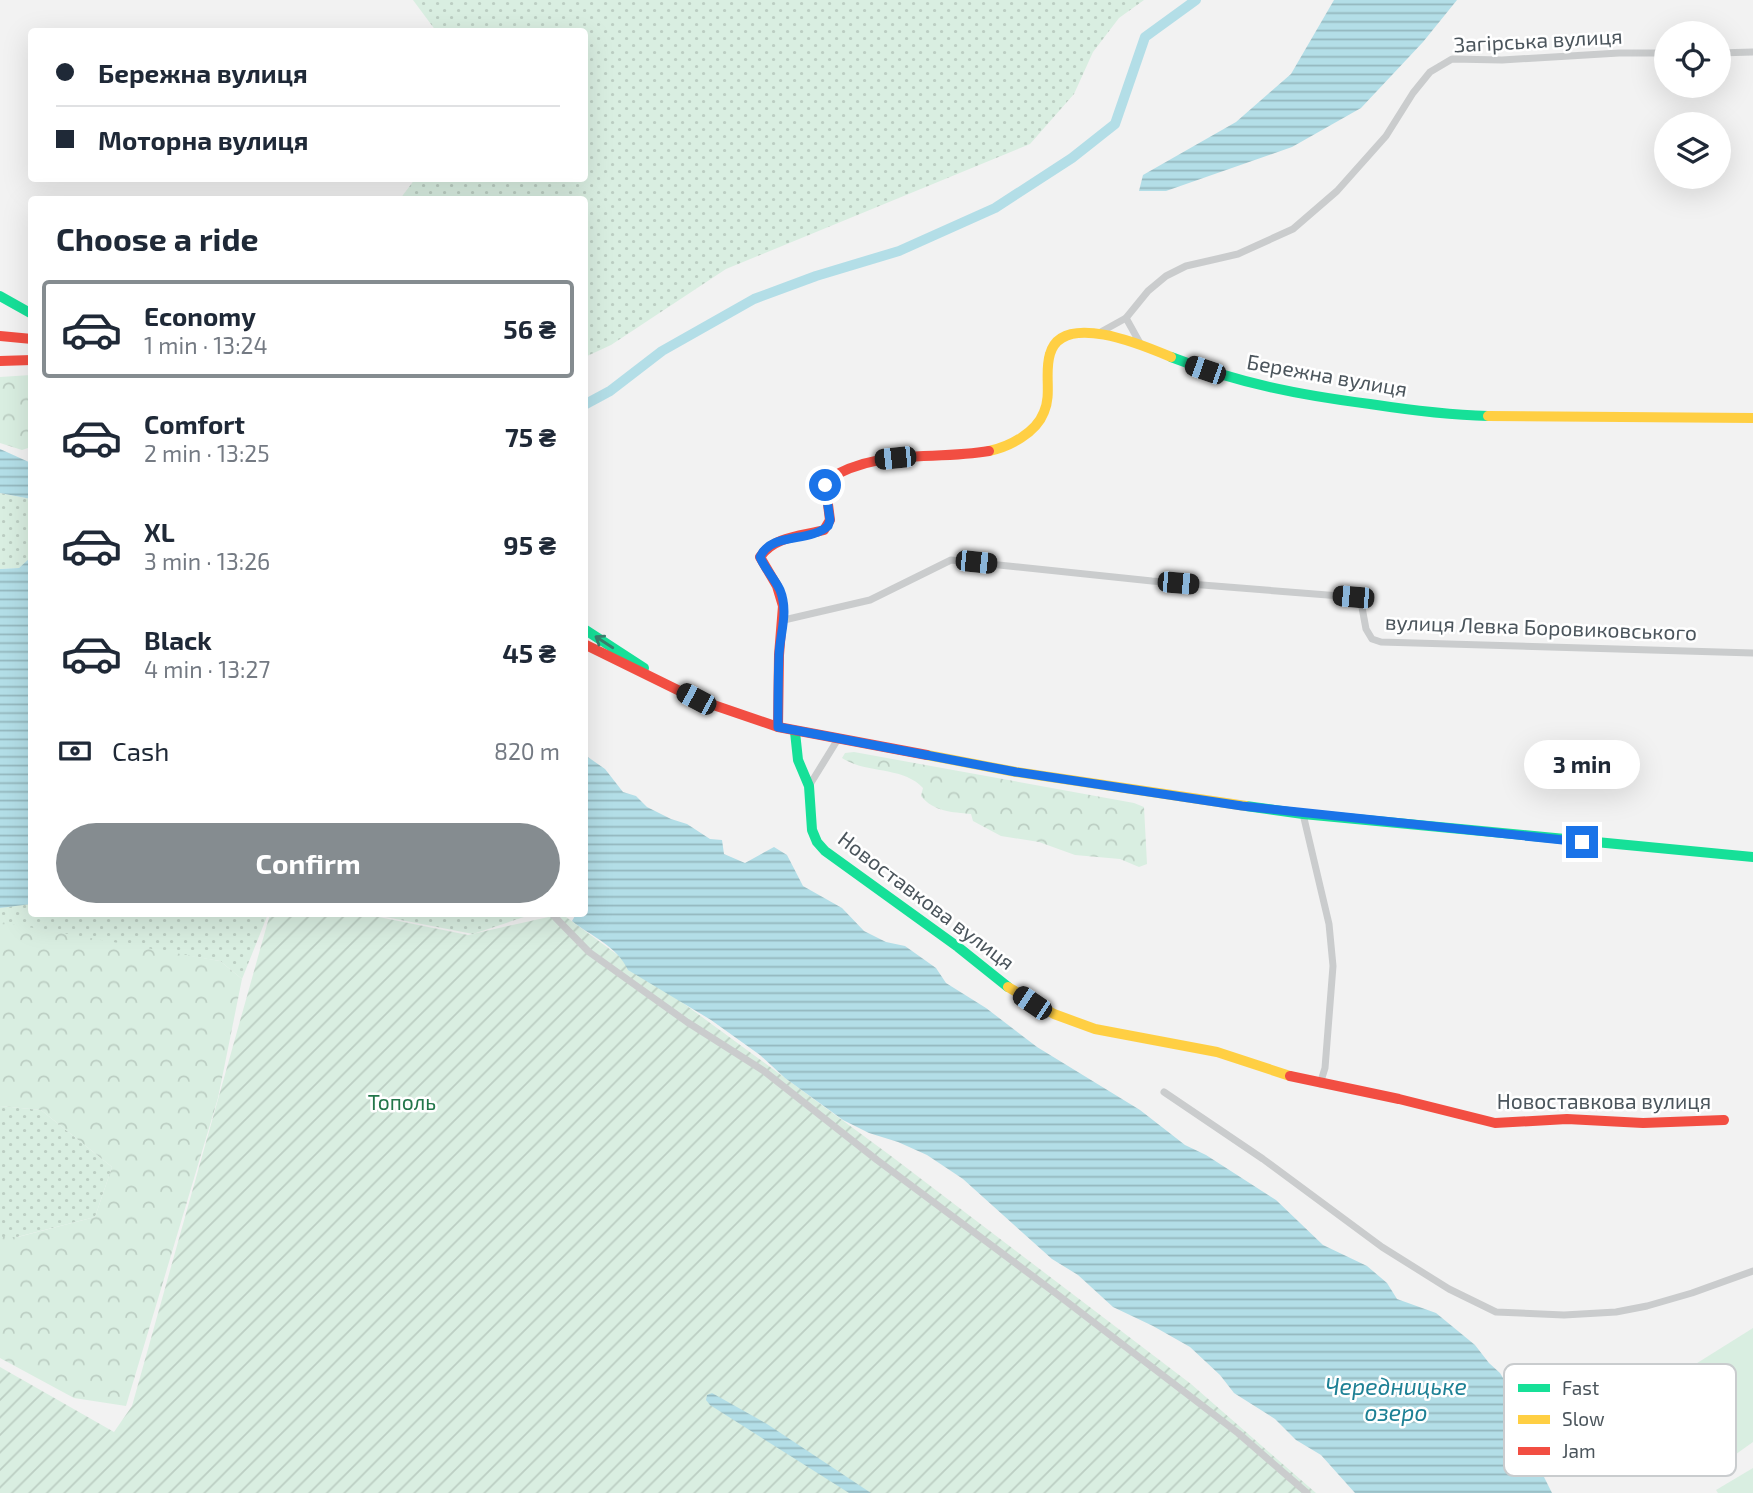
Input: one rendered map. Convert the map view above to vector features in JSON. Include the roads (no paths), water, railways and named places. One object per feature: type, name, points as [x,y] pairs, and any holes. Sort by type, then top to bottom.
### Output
[{"type":"street","points":[[1731,52],[1753,52]]},
{"type":"street","name":"Загірська вулиця","points":[[1098,333],[1126,318],[1148,291],[1166,276],[1186,266],[1238,254],[1293,229],[1337,191],[1386,136],[1413,93],[1430,72],[1452,59],[1502,60],[1654,53]]},
{"type":"street","points":[[0,296],[28,312]]},
{"type":"street","points":[[1126,318],[1142,345]]},
{"type":"street","name":"Бережна вулиця","points":[[778,727],[779,652],[784,620],[779,589],[765,570],[760,557],[762,552],[773,543],[814,533],[828,526],[830,520],[825,485],[827,479],[847,466],[944,453],[972,454],[1003,448],[1014,442],[1035,426],[1044,414],[1049,355],[1060,338],[1070,334],[1098,333],[1142,345],[1230,379],[1324,399],[1459,415],[1753,418]]},
{"type":"street","points":[[0,336],[28,339]]},
{"type":"street","points":[[0,361],[28,360]]},
{"type":"street","name":"вулиця Левка Боровиковського","points":[[784,620],[870,600],[951,559],[1353,597],[1361,602],[1366,629],[1372,639],[1381,642],[1753,653]]},
{"type":"street","points":[[588,632],[664,682]]},
{"type":"street","points":[[588,646],[718,708],[795,732],[1016,772],[1303,814],[1753,857]]},
{"type":"street","name":"Новоставкова вулиця","points":[[795,732],[798,760],[809,786],[813,830],[817,842],[825,851],[958,947],[992,976],[1032,1003],[1054,1014],[1095,1028],[1217,1052],[1279,1074],[1399,1099],[1495,1123],[1567,1119],[1643,1123],[1724,1121]]},
{"type":"street","points":[[809,786],[838,739]]},
{"type":"street","points":[[1303,814],[1329,924],[1333,966],[1325,1068],[1320,1084]]},
{"type":"street","points":[[555,917],[589,952],[687,1022],[764,1071],[877,1160],[1238,1433],[1307,1493]]},
{"type":"street","points":[[1164,1092],[1263,1159],[1382,1247],[1449,1289],[1496,1312],[1564,1315],[1616,1312],[1692,1293],[1753,1271]]},
{"type":"water","points":[[1334,0],[1457,0],[1423,42],[1361,108],[1292,147],[1166,191],[1139,191],[1143,175],[1236,122],[1291,74]]},
{"type":"water","points":[[0,449],[28,462],[28,498],[0,493]]},
{"type":"water","points":[[28,560],[28,904],[0,908],[0,569],[19,568]]},
{"type":"water","name":"Чередницьке озеро","points":[[588,757],[605,769],[623,792],[636,796],[647,807],[687,824],[710,839],[722,840],[724,854],[745,863],[774,847],[787,855],[803,886],[842,908],[864,931],[886,942],[905,946],[936,968],[946,983],[986,1008],[1037,1047],[1140,1110],[1185,1145],[1206,1155],[1276,1200],[1323,1245],[1367,1266],[1387,1283],[1397,1299],[1436,1313],[1475,1345],[1504,1380],[1504,1476],[1544,1476],[1552,1493],[1355,1493],[1321,1455],[1296,1440],[1275,1419],[1234,1393],[1220,1375],[1190,1347],[1113,1307],[1078,1275],[1052,1259],[963,1179],[927,1155],[843,1120],[711,1020],[628,970],[611,948],[572,921],[574,917],[588,917]]},
{"type":"water","points":[[712,1393],[767,1424],[871,1493],[849,1493],[710,1405],[706,1400],[707,1395]]},
{"type":"waterway","points":[[588,403],[610,391],[662,351],[754,299],[816,276],[899,251],[995,208],[1072,158],[1115,124],[1145,37],[1196,0]]},
{"type":"park label","name":"Тополь","points":[[402,1103]]}]
